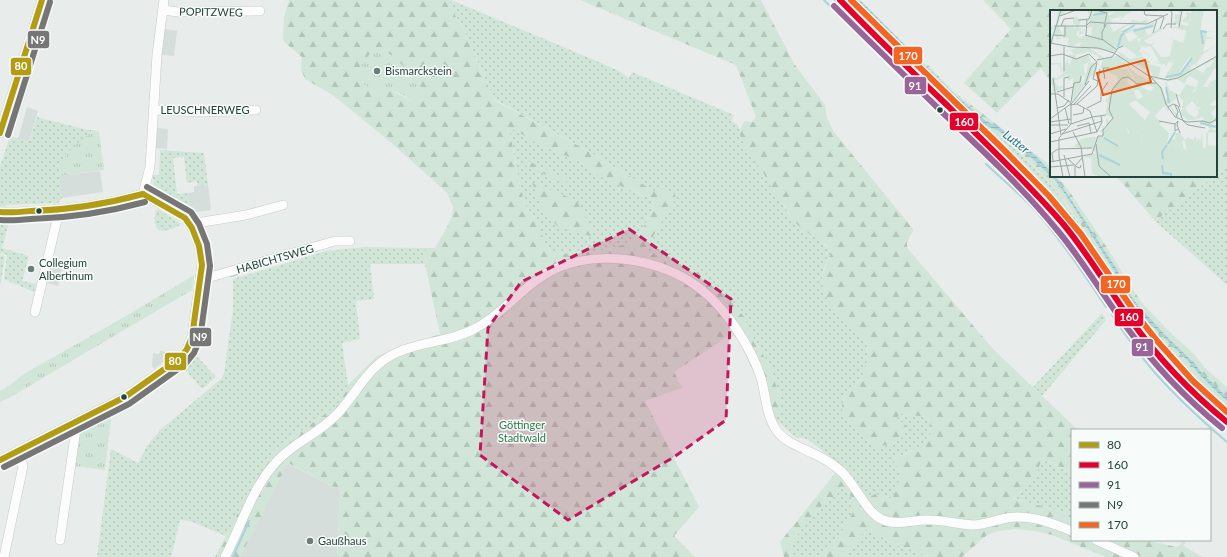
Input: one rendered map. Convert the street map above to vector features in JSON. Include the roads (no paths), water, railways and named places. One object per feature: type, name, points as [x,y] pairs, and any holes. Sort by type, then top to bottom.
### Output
[{"type":"main road","points":[[840,0],[1001,158],[1054,214],[1073,237],[1152,349],[1207,407],[1227,422]]},
{"type":"street","points":[[0,133],[42,0]]},
{"type":"street","points":[[143,194],[150,167],[157,55],[164,0]]},
{"type":"street","name":"POPITZWEG","points":[[163,10],[178,12],[260,11]]},
{"type":"street","name":"LEUSCHNERWEG","points":[[153,110],[204,112],[256,110]]},
{"type":"street","points":[[0,212],[57,210],[111,202],[143,194],[185,218],[190,224],[201,256],[200,280],[192,337],[184,354],[171,365],[125,397],[0,460]]},
{"type":"street","points":[[190,224],[283,206]]},
{"type":"street","points":[[35,312],[57,220],[57,210]]},
{"type":"street","name":"HABICHTSWEG","points":[[200,280],[335,242],[350,241]]},
{"type":"street","points":[[225,557],[252,498],[262,479],[270,468],[280,457],[293,447],[330,422],[338,414],[364,378],[385,359],[397,352],[409,348],[461,336],[497,315],[538,279],[563,265],[579,261],[604,259],[635,261],[668,270],[701,289],[714,300],[733,325],[758,369],[771,422],[775,429],[787,440],[832,463],[851,482],[869,509],[883,520],[900,523],[930,520],[974,525],[1008,518],[1027,517],[1037,518],[1071,531]]},
{"type":"street","points":[[60,540],[77,422]]},
{"type":"street","points":[[4,557],[23,466],[18,451]]},
{"type":"street","points":[[1098,541],[1134,557]]},
{"type":"water","name":"Lutter","points":[[854,0],[862,2],[954,94],[986,121],[999,127],[1036,156],[1050,171],[1050,175],[1021,148],[999,131],[984,125],[952,96]]},
{"type":"water","points":[[1052,177],[1056,177],[1058,180],[1116,268],[1137,304],[1166,336],[1227,397],[1227,401],[1144,318],[1131,301],[1113,269]]},
{"type":"waterway","points":[[824,0],[847,23]]},
{"type":"waterway","points":[[852,28],[859,36]]},
{"type":"waterway","points":[[864,40],[875,51]]},
{"type":"waterway","points":[[881,58],[885,61]]},
{"type":"waterway","points":[[986,164],[1021,196],[1041,217],[1067,250],[1106,307]]},
{"type":"waterway","points":[[231,276],[238,274]]},
{"type":"waterway","points":[[1112,315],[1135,348],[1168,387],[1227,442]]},
{"type":"waterway","points":[[233,557],[249,521]]},
{"type":"place","name":"Bismarckstein","points":[[377,71]]},
{"type":"place","name":"Collegium Albertinum","points":[[31,269]]},
{"type":"place","name":"Gaußhaus","points":[[310,541]]},
{"type":"park label","name":"Göttinger Stadtwald","points":[[522,431]]}]
